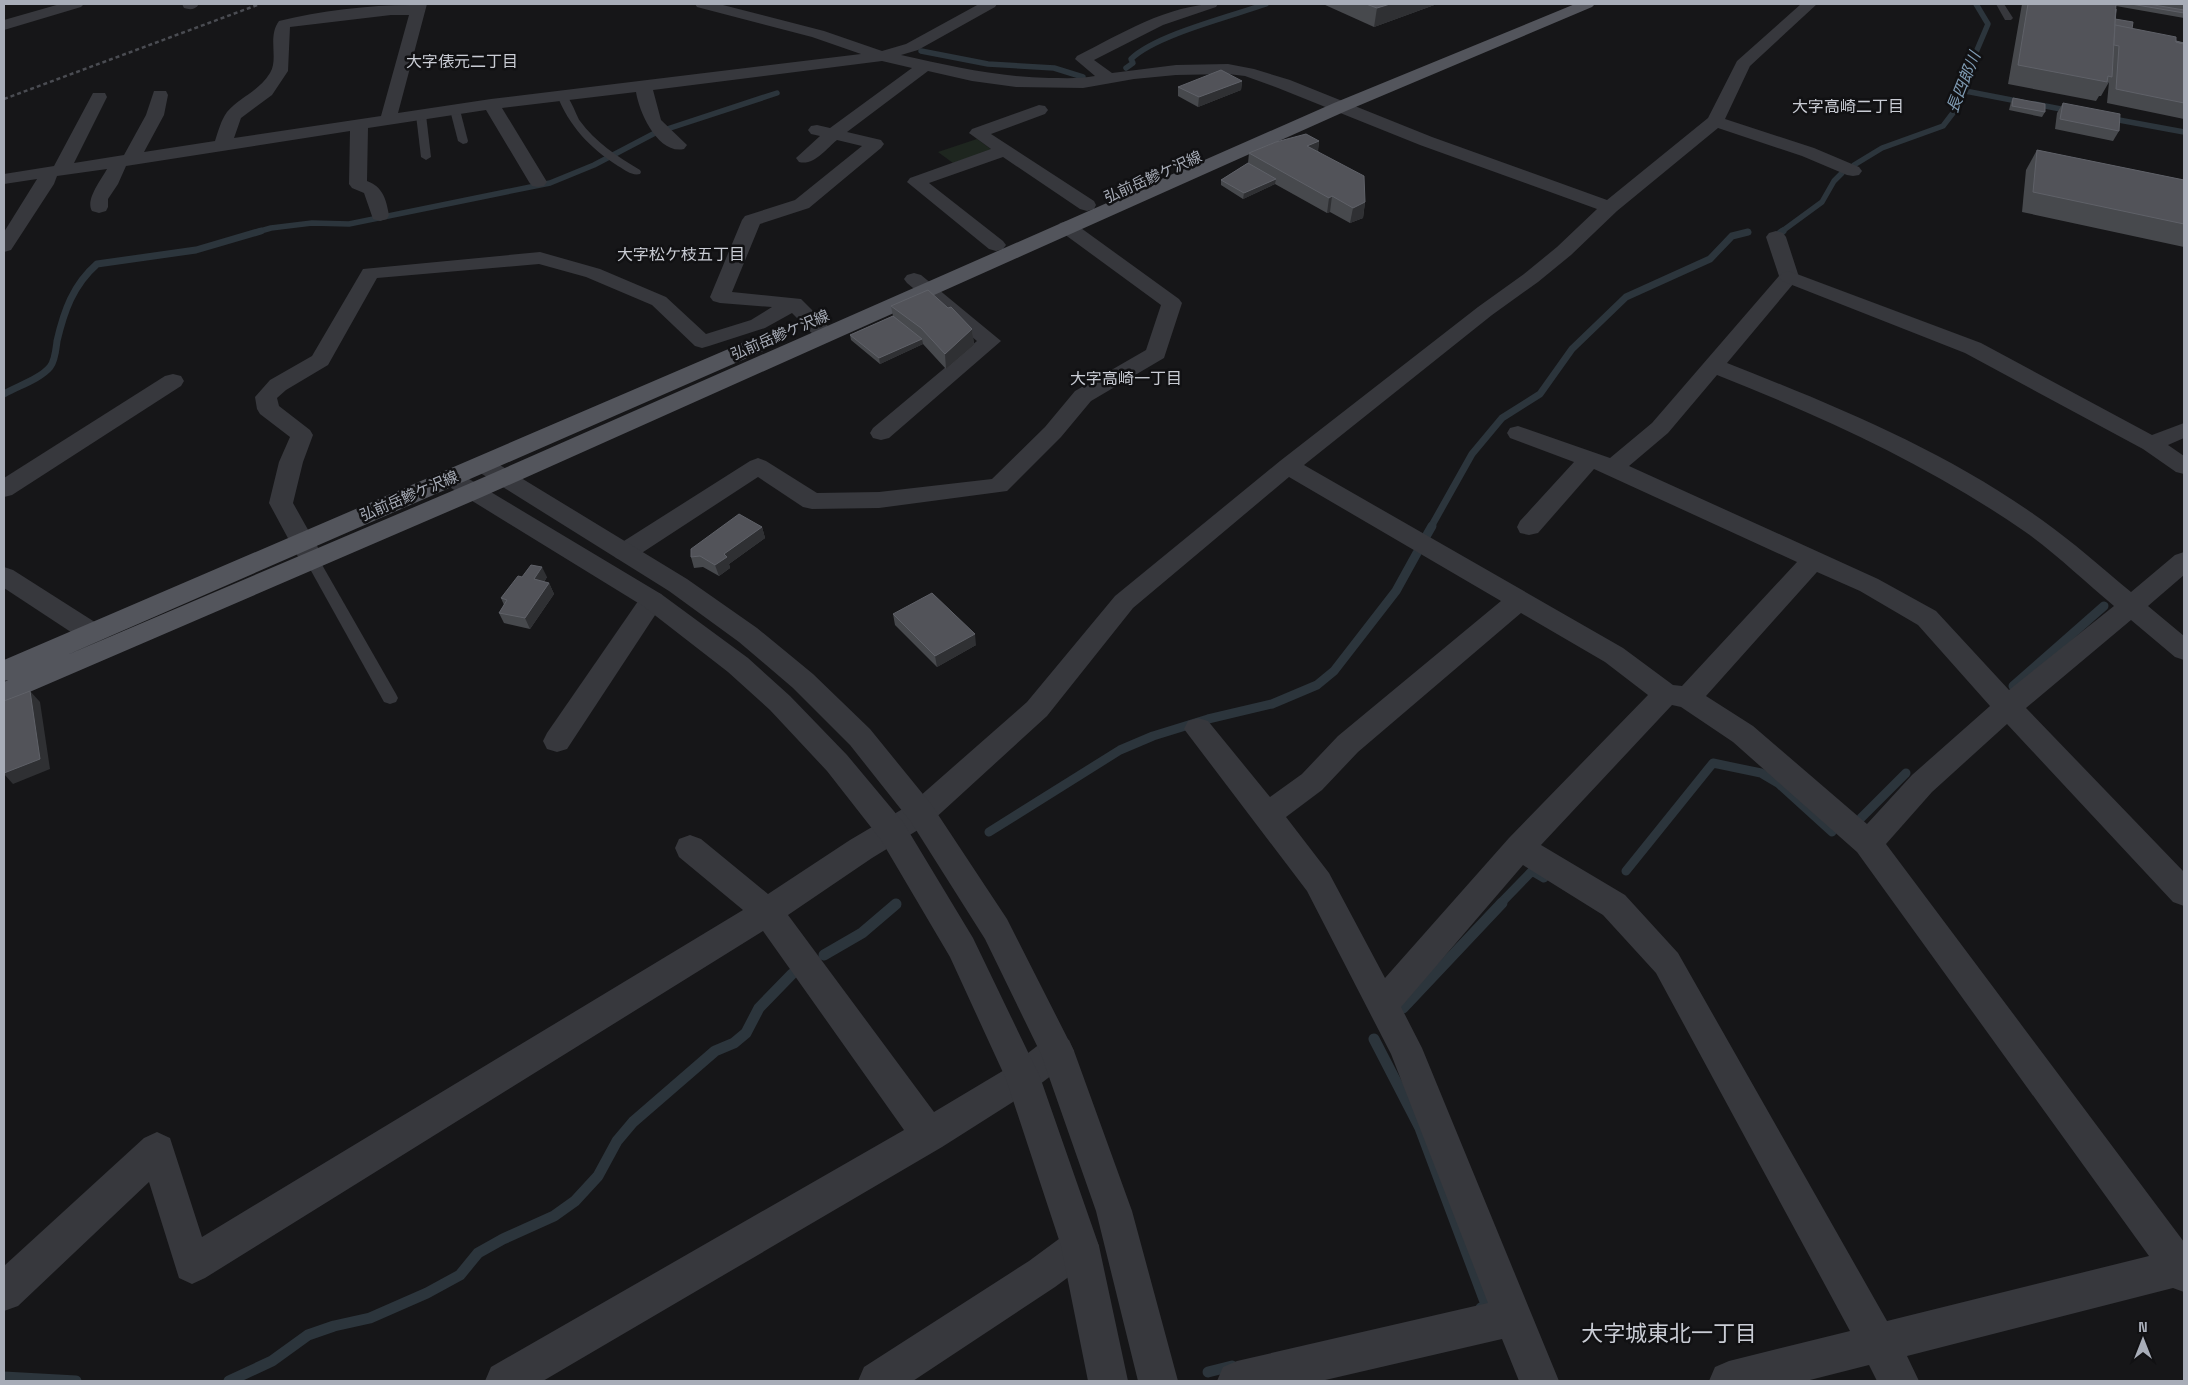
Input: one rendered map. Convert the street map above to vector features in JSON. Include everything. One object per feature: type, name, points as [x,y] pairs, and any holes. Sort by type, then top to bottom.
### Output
[{"type":"main road","name":"弘前岳鰺ケ沢線","points":[[920,284],[996,245],[1087,205],[1333,104],[1485,33],[1559,4]]},
{"type":"main road","points":[[4,693],[307,551],[477,478],[811,328],[1067,228],[1333,104],[1588,4]]},
{"type":"main road","name":"弘前岳鰺ケ沢線","points":[[477,478],[767,340]]},
{"type":"main road","points":[[4,671],[92,633],[307,551]]},
{"type":"street","points":[[4,25],[76,4]]},
{"type":"street","points":[[702,4],[818,34],[882,56],[972,76],[1016,82],[1083,83],[1176,70],[1228,69],[1248,72],[1284,84],[1426,141],[1610,207]]},
{"type":"street","points":[[4,179],[491,104],[882,56],[912,47],[990,4]]},
{"type":"street","points":[[1108,78],[1083,59],[1158,22],[1211,4]]},
{"type":"street","points":[[4,1292],[157,1150],[192,1265],[767,912],[860,849],[921,813],[1037,709],[1124,602],[1288,466],[1485,311],[1531,278],[1564,251],[1610,207],[1715,121],[1743,64],[1810,4]]},
{"type":"street","points":[[223,145],[228,127],[234,115],[266,91],[280,71],[281,29],[284,24],[418,7],[388,120]]},
{"type":"street","points":[[805,158],[825,132],[926,65]]},
{"type":"street","points":[[644,86],[647,111],[667,136]]},
{"type":"street","points":[[100,207],[98,199],[155,115],[160,95]]},
{"type":"street","points":[[4,246],[55,171],[99,97]]},
{"type":"street","points":[[491,104],[538,182]]},
{"type":"street","points":[[1039,110],[978,133],[1087,205]]},
{"type":"street","points":[[1715,121],[1808,152],[1853,171]]},
{"type":"street","points":[[359,124],[358,184],[371,189],[377,201],[380,214]]},
{"type":"street","points":[[794,303],[720,297],[752,220],[802,204],[875,144],[825,132]]},
{"type":"street","points":[[996,245],[916,182],[1004,151]]},
{"type":"street","points":[[626,552],[758,466],[812,501],[879,500],[999,486],[1053,432],[1083,396],[1156,353],[1172,303],[1067,228]]},
{"type":"street","points":[[1776,237],[1788,277]]},
{"type":"street","points":[[307,551],[281,503],[291,462],[302,435],[268,409],[266,397],[278,384],[320,360],[370,273],[540,258],[593,273],[659,301],[702,342],[758,324],[794,303]]},
{"type":"street","points":[[1613,468],[1660,428],[1788,277]]},
{"type":"street","points":[[1788,277],[1973,348],[2151,444],[2184,467]]},
{"type":"street","points":[[881,433],[990,341],[920,284]]},
{"type":"street","points":[[794,303],[811,328]]},
{"type":"street","points":[[1714,366],[1812,405],[1886,439],[1957,477],[2034,526],[2184,650]]},
{"type":"street","points":[[4,490],[173,381]]},
{"type":"street","points":[[2151,444],[2184,430]]},
{"type":"street","points":[[1518,433],[1613,468],[1869,585],[1928,618],[2008,708],[2184,893]]},
{"type":"street","points":[[1529,527],[1590,459]]},
{"type":"street","points":[[1288,466],[1614,655],[1677,696],[1743,734],[1868,843],[2183,1269],[1729,1381]]},
{"type":"street","points":[[477,478],[626,552],[678,585],[748,635],[803,681],[860,737],[921,813],[996,929],[1057,1051],[1114,1211],[1158,1381]]},
{"type":"street","points":[[477,478],[652,600],[738,665],[780,703],[837,763],[892,831],[962,948],[1023,1076],[1080,1246],[1108,1381]]},
{"type":"street","points":[[1383,1004],[1520,847],[1677,696],[1813,560]]},
{"type":"street","points":[[1868,843],[1928,777],[2059,664],[2133,606],[2184,561]]},
{"type":"street","points":[[4,576],[92,633]]},
{"type":"street","points":[[557,740],[652,600]]},
{"type":"street","points":[[1266,815],[1312,782],[1348,744],[1520,600]]},
{"type":"street","points":[[1198,729],[1318,882],[1383,1004],[1405,1048],[1539,1381]]},
{"type":"street","points":[[1520,847],[1614,905],[1667,963],[1899,1381]]},
{"type":"street","points":[[690,848],[767,912],[928,1135]]},
{"type":"street","points":[[506,1381],[928,1135],[1023,1076],[1057,1051]]},
{"type":"street","points":[[878,1381],[1042,1274],[1080,1246]]},
{"type":"street","points":[[1238,1381],[1513,1317]]},
{"type":"lane","points":[[2000,4],[2008,18]]},
{"type":"lane","points":[[562,95],[566,110],[576,126],[611,157],[636,172]]},
{"type":"lane","points":[[455,110],[463,141]]},
{"type":"lane","points":[[421,115],[426,157]]},
{"type":"lane","points":[[307,551],[390,698]]},
{"type":"shaded area","points":[[977,139],[992,150],[953,163],[938,152]]},
{"type":"building","points":[[1366,4],[1390,4],[1377,8]]},
{"type":"building","points":[[2028,4],[2116,4],[2112,77],[2108,76],[2107,82],[2018,65]]},
{"type":"building","points":[[2131,4],[2148,4],[2184,10],[2184,13]]},
{"type":"building","points":[[2115,19],[2133,22],[2132,29],[2115,25]]},
{"type":"building","points":[[2115,25],[2176,37],[2176,42],[2184,44],[2184,103],[2116,89],[2119,46],[2114,45]]},
{"type":"building","points":[[1221,70],[1242,81],[1199,97],[1178,87]]},
{"type":"building","points":[[2013,98],[2045,104],[2045,112],[2012,106]]},
{"type":"building","points":[[2063,103],[2120,114],[2119,131],[2060,119]]},
{"type":"building","points":[[1306,134],[1319,141],[1307,146],[1364,176],[1365,202],[1353,208],[1332,196],[1329,198],[1249,153],[1276,142]]},
{"type":"building","points":[[2037,150],[2184,180],[2184,224],[2033,192]]},
{"type":"building","points":[[1248,163],[1276,179],[1244,193],[1221,180]]},
{"type":"building","points":[[928,290],[948,308],[951,307],[972,329],[945,354],[921,328],[891,306]]},
{"type":"building","points":[[893,316],[922,339],[879,358],[850,335]]},
{"type":"building","points":[[739,514],[762,527],[724,554],[727,557],[715,565],[700,556],[691,557],[691,549]]},
{"type":"building","points":[[531,565],[542,567],[534,579],[549,583],[525,618],[499,613],[507,600],[501,598],[518,576],[522,577]]},
{"type":"building","points":[[932,593],[975,634],[935,656],[893,614]]},
{"type":"building","points":[[30,691],[40,759],[4,773],[4,701]]},
{"type":"waterway","points":[[1126,68],[1133,63],[1131,59],[1142,50],[1157,42],[1195,27],[1266,4]]},
{"type":"waterway","name":"長四郎川","points":[[1960,90],[1988,24],[1976,4]]},
{"type":"waterway","points":[[921,51],[988,64],[1054,68],[1083,77]]},
{"type":"waterway","name":"長四郎川","points":[[1854,165],[1882,148],[1943,126],[1956,109],[1960,90]]},
{"type":"waterway","points":[[1960,90],[2022,102]]},
{"type":"waterway","points":[[257,232],[271,228],[312,223],[349,224],[550,183],[594,165],[655,133],[777,93]]},
{"type":"waterway","points":[[2035,104],[2071,111]]},
{"type":"waterway","points":[[2108,118],[2184,132]]},
{"type":"waterway","points":[[1781,232],[1822,202],[1834,181],[1842,173]]},
{"type":"waterway","points":[[4,394],[35,379],[50,367],[54,358],[63,319],[71,299],[82,281],[97,264],[196,250],[261,231]]},
{"type":"waterway","points":[[1431,527],[1472,454],[1502,418],[1540,394],[1572,349],[1626,297],[1710,259],[1732,236],[1748,232]]},
{"type":"waterway","points":[[1424,540],[1432,526]]},
{"type":"waterway","points":[[989,832],[1120,750],[1153,736],[1208,719],[1272,704],[1317,685],[1334,671],[1396,591],[1417,553]]},
{"type":"waterway","points":[[2013,686],[2104,606]]},
{"type":"waterway","points":[[1626,871],[1713,763],[1761,773],[1778,783],[1832,832]]},
{"type":"waterway","points":[[1861,818],[1906,773]]},
{"type":"waterway","points":[[1500,904],[1532,871],[1544,878]]},
{"type":"waterway","points":[[1403,1008],[1502,903]]},
{"type":"waterway","points":[[824,955],[862,933],[896,904]]},
{"type":"waterway","points":[[229,1381],[272,1361],[308,1335],[334,1326],[370,1318],[427,1293],[460,1275],[478,1253],[503,1239],[554,1216],[575,1201],[598,1176],[617,1141],[633,1122],[715,1051],[734,1043],[746,1033],[759,1008],[792,974]]},
{"type":"waterway","points":[[1374,1039],[1420,1128],[1487,1307],[1481,1308]]},
{"type":"waterway","points":[[1208,1372],[1232,1366]]},
{"type":"waterway","points":[[4,1377],[76,1381]]},
{"type":"railway","points":[[4,99],[260,4]]},
{"type":"district","name":"大字俵元二丁目","points":[[462,61]]},
{"type":"district","name":"大字高崎二丁目","points":[[1848,106]]},
{"type":"district","name":"大字松ケ枝五丁目","points":[[681,254]]},
{"type":"district","name":"大字高崎一丁目","points":[[1126,378]]},
{"type":"district","name":"大字城東北一丁目","points":[[1669,1333]]}]
